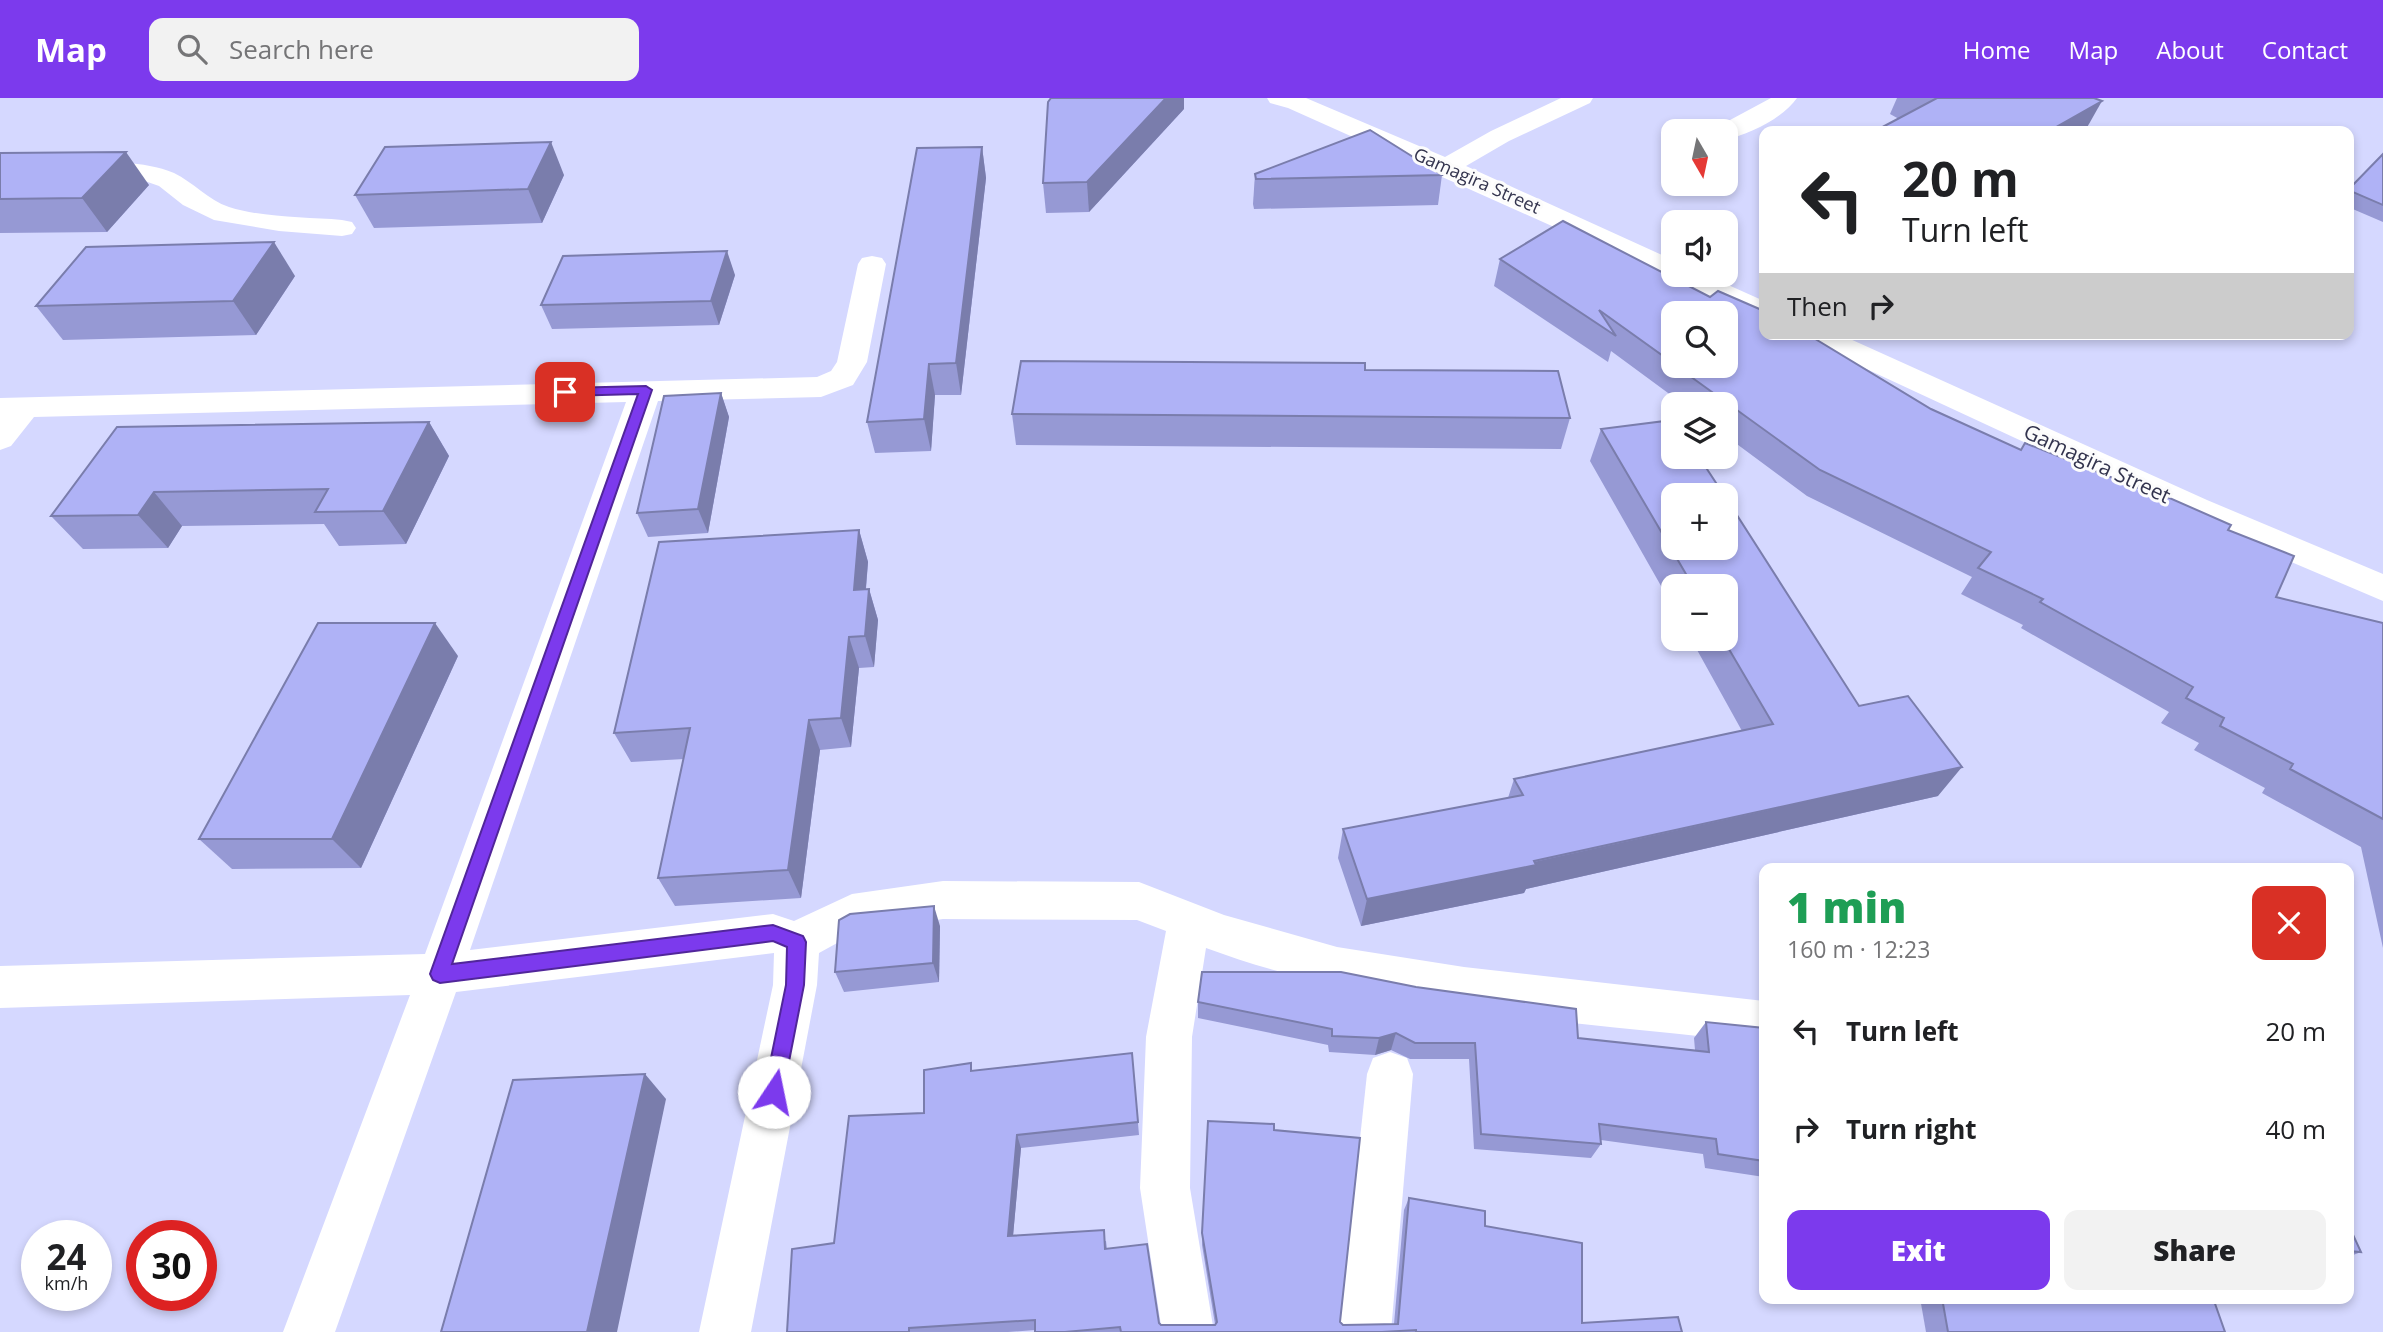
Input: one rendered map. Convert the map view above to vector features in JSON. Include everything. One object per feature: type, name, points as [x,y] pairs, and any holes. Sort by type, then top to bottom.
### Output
[{"type":"street","name":"Gamagira Street","points":[[1279,98],[1297,103],[1446,167],[1661,265]]},
{"type":"street","points":[[1446,167],[1500,136],[1581,98]]},
{"type":"street","points":[[1738,126],[1775,108],[1785,98]]},
{"type":"street","points":[[0,175],[73,169],[145,172],[168,180],[191,199],[223,214],[279,223],[342,228]]},
{"type":"street","points":[[0,439],[12,408],[821,387],[842,378],[852,362],[872,264]]},
{"type":"street","points":[[1709,287],[1759,310]]},
{"type":"street","name":"Gamagira Street","points":[[1827,340],[2195,508],[2383,588]]},
{"type":"street","points":[[309,1332],[440,974],[646,390]]},
{"type":"street","points":[[0,987],[440,974],[773,933],[797,942],[852,913],[943,900],[1139,901],[1221,934],[1337,967],[1464,988],[1759,1021]]},
{"type":"street","points":[[1188,1332],[1165,1188],[1169,1037],[1189,922]]},
{"type":"street","points":[[725,1332],[795,985],[797,942]]},
{"type":"street","points":[[1365,1332],[1390,1074]]},
{"type":"building","points":[[1051,98],[1166,98],[1087,182],[1043,183],[1048,102]]},
{"type":"building","points":[[1937,98],[2094,98],[2102,101],[2058,126],[1884,126]]},
{"type":"building","points":[[1370,130],[1442,175],[1256,179],[1255,174]]},
{"type":"building","points":[[551,142],[528,189],[355,195],[385,147]]},
{"type":"building","points":[[982,147],[956,363],[929,364],[924,419],[867,422],[917,148]]},
{"type":"building","points":[[126,152],[82,198],[0,199],[0,153]]},
{"type":"building","points":[[2383,154],[2383,205],[2354,193],[2354,184]]},
{"type":"building","points":[[1563,221],[1661,272],[1661,287],[1691,287],[1710,297],[1718,291],[1759,309],[1759,340],[1817,340],[1931,409],[2021,450],[2025,443],[2138,488],[2140,485],[2231,525],[2228,530],[2294,556],[2276,597],[2383,623],[2383,819],[2290,769],[2293,764],[2220,726],[2224,718],[2186,698],[2193,687],[2040,602],[2043,599],[1978,568],[1991,552],[1820,470],[1738,411],[1738,392],[1712,392],[1693,378],[1738,378],[1738,301],[1661,301],[1661,354],[1599,310],[1616,336],[1500,259]]},
{"type":"building","points":[[274,242],[233,301],[36,306],[86,247]]},
{"type":"building","points":[[727,251],[711,301],[541,305],[563,256]]},
{"type":"building","points":[[1021,361],[1365,363],[1365,370],[1558,371],[1570,418],[1012,414]]},
{"type":"building","points":[[721,393],[698,509],[637,513],[664,396]]},
{"type":"building","points":[[429,422],[383,511],[315,512],[328,489],[154,492],[138,515],[51,516],[117,427]]},
{"type":"building","points":[[1661,422],[1661,469],[1707,469],[1716,483],[1661,483],[1661,531],[1601,429]]},
{"type":"building","points":[[1738,517],[1859,706],[1908,696],[1962,767],[1534,861],[1536,865],[1367,899],[1343,829],[1523,795],[1514,779],[1773,724],[1730,651],[1738,651],[1738,574],[1686,574],[1678,560],[1738,560]]},
{"type":"building","points":[[859,530],[854,590],[869,589],[865,636],[849,637],[841,718],[809,720],[788,870],[658,878],[690,728],[614,733],[659,542]]},
{"type":"building","points":[[318,623],[435,623],[332,839],[199,839]]},
{"type":"building","points":[[934,906],[933,963],[835,972],[839,920],[850,914]]},
{"type":"building","points":[[1202,972],[1341,972],[1416,987],[1576,1009],[1578,1038],[1709,1052],[1706,1022],[1759,1027],[1759,1160],[1718,1154],[1716,1139],[1599,1124],[1601,1144],[1481,1134],[1475,1043],[1415,1043],[1396,1033],[1379,1038],[1332,1036],[1332,1029],[1198,1002]]},
{"type":"building","points":[[1132,1053],[1138,1122],[1017,1135],[1008,1236],[1104,1230],[1105,1249],[1147,1244],[1161,1325],[1215,1325],[1217,1322],[1202,1233],[1208,1121],[1274,1124],[1274,1130],[1360,1138],[1340,1322],[1343,1325],[1398,1324],[1409,1198],[1485,1211],[1485,1226],[1582,1243],[1582,1323],[1678,1317],[1682,1332],[1121,1332],[1120,1327],[1035,1332],[1035,1320],[909,1328],[909,1332],[787,1332],[792,1249],[834,1243],[849,1116],[924,1113],[924,1070],[971,1063],[971,1071]]},
{"type":"building","points":[[645,1074],[587,1332],[441,1332],[513,1080]]},
{"type":"building","points":[[2354,1237],[2361,1252],[2354,1251]]},
{"type":"building","points":[[1943,1304],[2215,1304],[2225,1332],[1948,1332]]},
{"type":"route","points":[[565,392],[646,390],[440,974],[773,933],[797,942],[795,985],[774,1092]]}]
